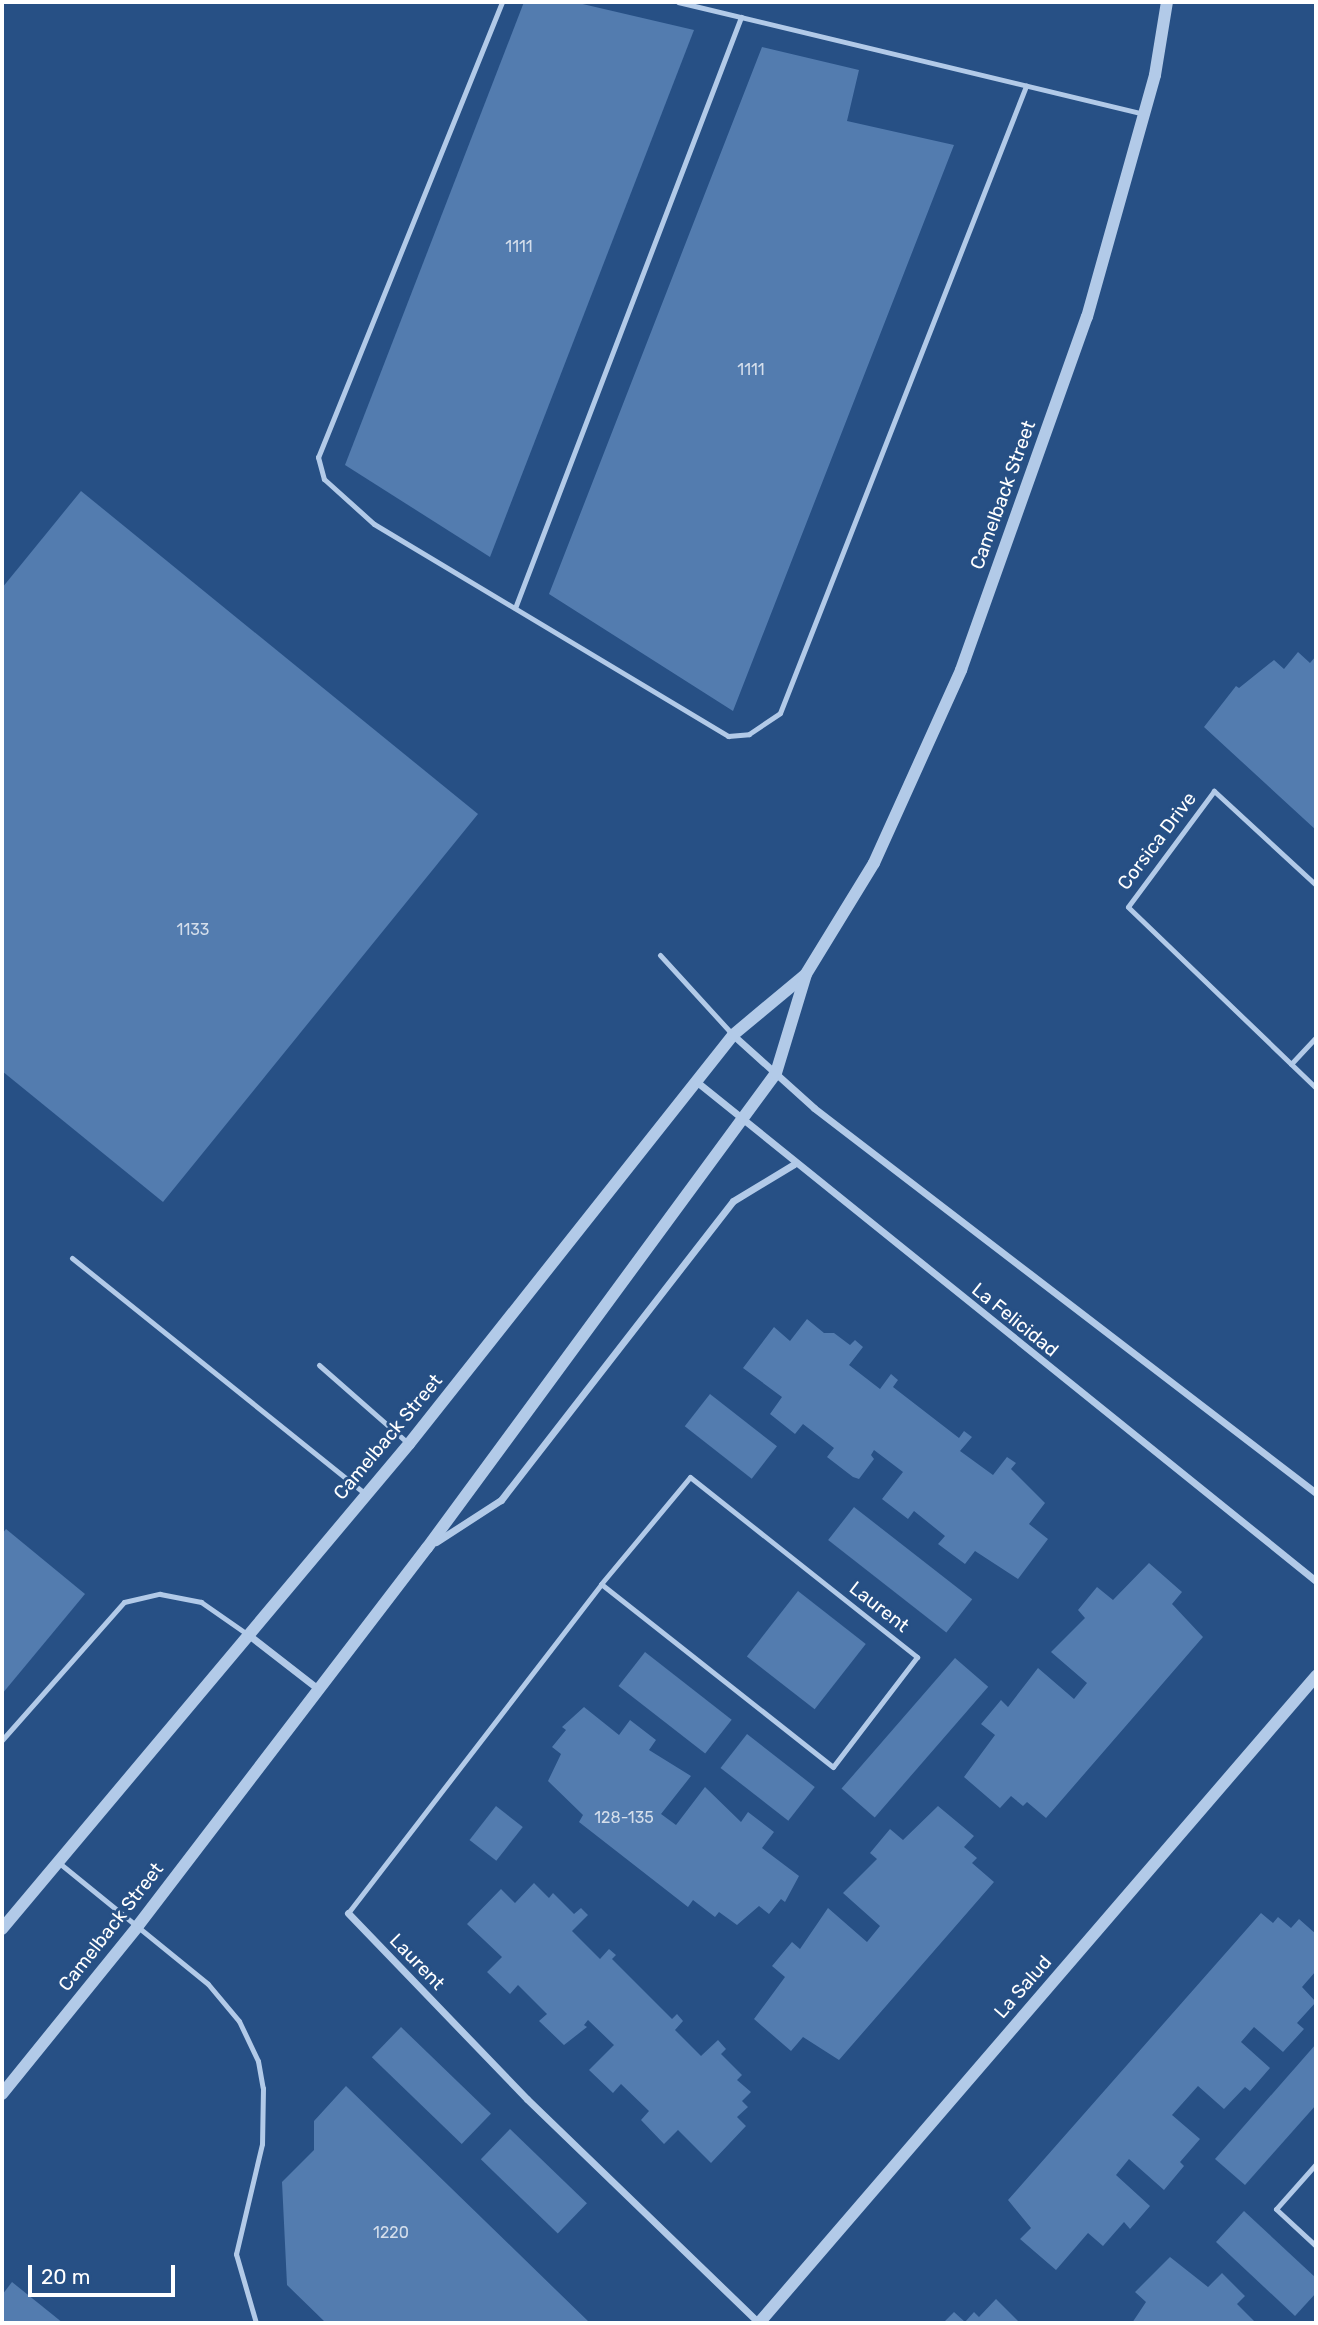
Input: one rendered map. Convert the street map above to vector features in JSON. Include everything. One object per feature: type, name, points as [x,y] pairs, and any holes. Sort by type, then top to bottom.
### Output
[{"type":"street","name":"Camelback Street","points":[[2,2094],[137,1927],[426,1548],[776,1073],[806,974],[874,863],[961,670],[1087,317],[1144,114],[1167,2]]},
{"type":"street","name":"Camelback Street","points":[[2,1929],[409,1444],[733,1035],[806,974]]},
{"type":"street","points":[[733,1035],[814,1108],[1316,1493]]},
{"type":"street","name":"La Felicidad","points":[[697,1082],[794,1164],[1316,1581]]},
{"type":"street","name":"Camelback Street","points":[[426,1548],[501,1500],[733,1201],[794,1164]]},
{"type":"street","points":[[250,1636],[318,1689]]},
{"type":"street","name":"La Salud","points":[[759,2323],[1316,1676]]},
{"type":"street","name":"Laurent","points":[[348,1913],[527,2099],[759,2323]]},
{"type":"lane","points":[[502,2],[318,457],[324,479],[374,523],[728,736],[749,734],[780,713],[1026,86]]},
{"type":"lane","points":[[678,2],[1144,114]]},
{"type":"lane","points":[[515,608],[741,17]]},
{"type":"lane","name":"Corsica Drive","points":[[1316,885],[1214,791],[1128,907],[1316,1088]]},
{"type":"lane","points":[[660,954],[733,1035]]},
{"type":"lane","points":[[1291,1065],[1316,1037]]},
{"type":"lane","points":[[72,1258],[366,1494]]},
{"type":"lane","points":[[319,1365],[409,1444]]},
{"type":"lane","name":"Laurent","points":[[348,1913],[601,1584],[690,1478],[916,1657],[833,1767],[601,1584]]},
{"type":"lane","points":[[2,1740],[124,1602],[160,1594],[201,1602],[250,1636]]},
{"type":"lane","points":[[58,1862],[208,1984],[239,2021],[258,2061],[263,2088],[261,2144],[236,2254],[256,2323]]},
{"type":"lane","points":[[1316,2164],[1276,2209],[1316,2246]]},
{"type":"building","points":[[524,2],[574,2],[694,30],[490,557],[345,465]]},
{"type":"building","points":[[762,47],[859,70],[847,121],[954,145],[733,711],[549,594]]},
{"type":"building","points":[[81,491],[478,814],[163,1202],[2,1071],[2,588]]},
{"type":"building","points":[[1298,652],[1310,663],[1316,656],[1316,830],[1204,727],[1236,686],[1239,688],[1274,660],[1284,669]]},
{"type":"building","points":[[807,1319],[824,1333],[834,1333],[850,1345],[855,1340],[863,1347],[849,1365],[880,1389],[891,1374],[898,1380],[893,1387],[959,1438],[964,1431],[972,1437],[960,1451],[993,1475],[1007,1457],[1016,1463],[1011,1469],[1045,1503],[1029,1524],[1048,1539],[1018,1579],[975,1551],[965,1564],[938,1544],[945,1536],[914,1511],[908,1519],[882,1499],[903,1472],[874,1450],[871,1455],[874,1459],[859,1479],[853,1477],[827,1457],[834,1448],[803,1424],[795,1434],[770,1414],[782,1397],[743,1368],[774,1327],[790,1341]]},
{"type":"building","points":[[710,1394],[777,1446],[752,1479],[685,1426]]},
{"type":"building","points":[[854,1507],[972,1599],[946,1632],[828,1540]]},
{"type":"building","points":[[6,1529],[85,1594],[2,1694],[2,1534]]},
{"type":"building","points":[[1149,1563],[1182,1592],[1172,1604],[1203,1637],[1046,1818],[1027,1802],[1023,1806],[1011,1796],[1000,1808],[964,1777],[995,1735],[981,1724],[1001,1700],[1008,1707],[1038,1668],[1074,1699],[1087,1683],[1051,1652],[1085,1618],[1078,1610],[1097,1587],[1113,1600]]},
{"type":"building","points":[[798,1591],[866,1644],[815,1709],[747,1656]]},
{"type":"building","points":[[645,1652],[732,1720],[705,1754],[619,1686]]},
{"type":"building","points":[[955,1658],[988,1687],[875,1817],[842,1789]]},
{"type":"building","points":[[584,1707],[619,1735],[630,1720],[656,1740],[649,1750],[691,1776],[661,1814],[676,1825],[705,1787],[741,1822],[748,1812],[774,1832],[762,1848],[799,1876],[785,1902],[781,1899],[769,1914],[759,1906],[737,1925],[719,1912],[715,1917],[693,1900],[688,1907],[579,1822],[583,1815],[548,1781],[561,1754],[552,1747],[566,1730],[562,1727]]},
{"type":"building","points":[[747,1734],[815,1787],[788,1821],[721,1768]]},
{"type":"building","points":[[496,1806],[523,1827],[496,1861],[470,1840]]},
{"type":"building","points":[[938,1806],[974,1836],[964,1847],[977,1858],[972,1863],[994,1882],[839,2060],[803,2037],[791,2051],[754,2019],[785,1977],[772,1966],[792,1942],[800,1949],[828,1908],[867,1942],[880,1926],[843,1893],[877,1859],[870,1853],[890,1829],[903,1840]]},
{"type":"building","points":[[534,1883],[549,1898],[553,1893],[574,1914],[581,1908],[588,1915],[572,1931],[600,1959],[609,1949],[616,1955],[612,1959],[672,2019],[677,2014],[683,2021],[675,2030],[701,2056],[718,2040],[726,2049],[721,2054],[742,2075],[737,2080],[751,2092],[742,2101],[748,2107],[737,2117],[746,2126],[711,2163],[678,2130],[664,2144],[641,2120],[649,2111],[621,2084],[613,2093],[589,2070],[614,2045],[588,2020],[584,2025],[587,2027],[564,2045],[539,2021],[547,2014],[518,1985],[510,1994],[487,1972],[502,1957],[467,1924],[501,1889],[515,1903]]},
{"type":"building","points":[[1261,1913],[1273,1923],[1278,1917],[1291,1928],[1299,1919],[1316,1934],[1316,1971],[1302,1987],[1316,2002],[1297,2023],[1304,2029],[1283,2052],[1254,2027],[1241,2042],[1270,2068],[1250,2091],[1245,2087],[1224,2109],[1198,2086],[1172,2115],[1200,2139],[1180,2162],[1184,2166],[1164,2190],[1129,2159],[1116,2175],[1150,2206],[1130,2229],[1124,2222],[1103,2246],[1088,2233],[1056,2270],[1020,2239],[1031,2228],[1008,2200]]},
{"type":"building","points":[[401,2027],[491,2114],[462,2144],[372,2057]]},
{"type":"building","points":[[1316,2044],[1316,2105],[1245,2185],[1215,2159]]},
{"type":"building","points":[[346,2086],[590,2323],[326,2323],[287,2285],[282,2182],[314,2150],[314,2121]]},
{"type":"building","points":[[510,2129],[587,2203],[558,2234],[481,2159]]},
{"type":"building","points":[[1244,2211],[1316,2278],[1316,2293],[1295,2316],[1216,2242]]},
{"type":"building","points":[[1170,2257],[1208,2287],[1222,2273],[1245,2296],[1237,2304],[1256,2323],[1132,2323],[1146,2302],[1135,2292]]},
{"type":"building","points":[[12,2282],[63,2323],[2,2323],[2,2295]]},
{"type":"building","points":[[996,2299],[1020,2323],[943,2323],[954,2312],[965,2322],[974,2312],[979,2317]]}]
